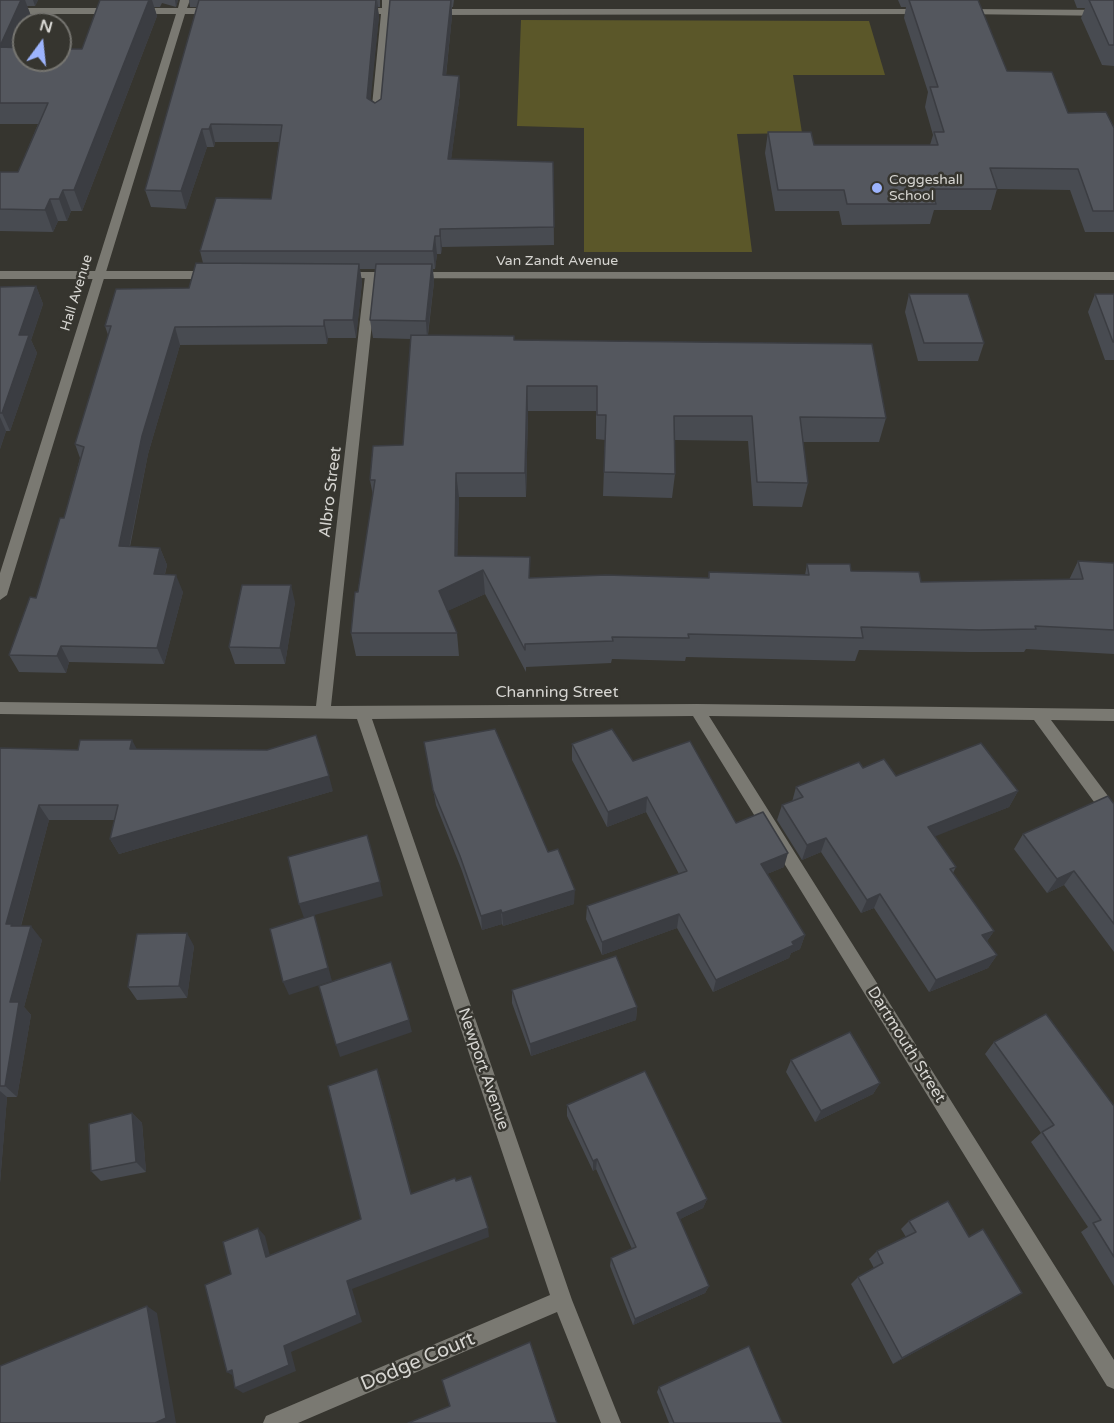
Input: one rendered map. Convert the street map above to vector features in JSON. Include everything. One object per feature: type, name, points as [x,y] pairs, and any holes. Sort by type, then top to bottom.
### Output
[{"type":"street","name":"Hall Avenue","points":[[0,595],[184,0]]},
{"type":"street","points":[[376,116],[388,11],[387,0]]},
{"type":"street","points":[[555,0],[555,12]]},
{"type":"street","points":[[0,11],[229,11]]},
{"type":"street","points":[[342,11],[935,12]]},
{"type":"street","points":[[947,12],[1114,13]]},
{"type":"street","points":[[0,275],[231,275]]},
{"type":"street","name":"Van Zandt Avenue","points":[[325,275],[1114,276]]},
{"type":"street","name":"Albro Street","points":[[323,712],[371,276]]},
{"type":"street","name":"Channing Street","points":[[0,708],[362,713],[697,710],[1114,715]]},
{"type":"street","name":"Dartmouth Street","points":[[697,710],[1114,1379]]},
{"type":"street","name":"Newport Avenue","points":[[362,713],[562,1300],[611,1423]]},
{"type":"street","points":[[1038,714],[1114,816]]},
{"type":"street","name":"Dodge Court","points":[[283,1421],[562,1300]]},
{"type":"shaded area","points":[[521,20],[869,21],[885,75],[793,75],[802,133],[737,134],[752,252],[584,252],[584,128],[517,126]]},
{"type":"building","points":[[0,0],[21,0],[16,12],[12,12],[12,20],[0,46]]},
{"type":"building","points":[[100,0],[149,0],[74,190],[63,190],[59,199],[50,199],[45,210],[0,209],[0,172],[18,172],[48,103],[0,103],[0,47],[12,48],[12,72],[72,72],[72,49],[82,49]]},
{"type":"building","points":[[199,0],[376,0],[367,98],[375,103],[381,99],[390,0],[451,0],[443,75],[459,76],[448,159],[553,162],[554,227],[440,229],[440,236],[435,236],[433,251],[200,251],[216,198],[271,199],[282,125],[211,124],[209,129],[202,129],[181,191],[145,190]]},
{"type":"building","points":[[909,0],[978,0],[1007,71],[1052,72],[1068,113],[1106,112],[1114,128],[1114,211],[1093,211],[1078,169],[990,168],[997,189],[931,189],[936,204],[847,204],[844,190],[778,190],[768,132],[811,132],[814,145],[938,145],[934,132],[944,132],[930,87],[938,87]]},
{"type":"building","points":[[1089,0],[1114,0],[1114,45],[1109,45]]},
{"type":"building","points":[[196,263],[359,264],[353,320],[324,320],[324,326],[175,327],[142,436],[119,546],[160,548],[154,574],[176,575],[157,648],[61,646],[57,656],[9,655],[30,597],[36,598],[60,518],[64,518],[84,447],[75,444],[111,326],[105,326],[116,289],[189,288]]},
{"type":"building","points":[[376,264],[432,264],[426,321],[370,320]]},
{"type":"building","points":[[36,286],[19,335],[29,335],[2,413],[0,413],[0,287]]},
{"type":"building","points":[[909,294],[968,294],[984,343],[924,343]]},
{"type":"building","points":[[1095,294],[1114,294],[1114,342],[1113,342]]},
{"type":"building","points":[[411,335],[514,336],[514,340],[872,344],[886,418],[800,417],[808,483],[757,482],[752,416],[674,416],[675,474],[604,472],[606,415],[597,415],[597,386],[527,386],[525,473],[456,473],[455,556],[530,557],[529,578],[606,575],[709,578],[709,572],[809,575],[807,564],[850,564],[851,571],[919,572],[921,582],[1083,579],[1078,561],[1114,563],[1114,630],[1035,626],[1036,629],[979,630],[861,627],[863,638],[688,634],[689,638],[612,637],[613,641],[525,644],[525,650],[483,570],[439,591],[457,633],[351,633],[355,592],[358,592],[375,480],[370,480],[373,446],[403,445]]},
{"type":"building","points":[[242,585],[291,585],[280,648],[229,647]]},
{"type":"building","points":[[495,729],[548,852],[558,849],[575,890],[502,913],[501,910],[481,916],[433,790],[424,742]]},
{"type":"building","points":[[612,729],[633,761],[690,741],[736,823],[763,812],[788,853],[761,864],[805,935],[792,942],[794,945],[716,980],[679,914],[602,942],[587,906],[687,871],[647,797],[608,812],[572,744]]},
{"type":"building","points":[[316,735],[329,776],[110,839],[118,805],[39,805],[6,924],[31,926],[10,1002],[19,1002],[5,1086],[0,1086],[0,748],[78,750],[80,740],[132,740],[130,749],[267,750]]},
{"type":"building","points":[[981,743],[1018,791],[928,827],[956,867],[950,869],[994,931],[982,935],[997,955],[936,980],[880,894],[867,900],[826,838],[807,845],[782,805],[803,797],[796,787],[859,762],[863,768],[884,759],[896,776]]},
{"type":"building","points":[[1108,796],[1114,804],[1114,924],[1074,871],[1057,879],[1023,834]]},
{"type":"building","points":[[367,835],[380,882],[299,904],[288,857]]},
{"type":"building","points":[[314,915],[328,968],[283,982],[270,929]]},
{"type":"building","points":[[187,933],[179,986],[128,987],[137,934]]},
{"type":"building","points":[[616,956],[637,1007],[530,1044],[512,990]]},
{"type":"building","points":[[391,962],[409,1020],[336,1045],[319,986]]},
{"type":"building","points":[[1046,1014],[1114,1106],[1114,1257],[1093,1223],[1101,1220],[1042,1132],[1054,1125],[994,1042]]},
{"type":"building","points":[[850,1032],[880,1083],[821,1111],[791,1060]]},
{"type":"building","points":[[377,1069],[411,1194],[455,1178],[456,1181],[471,1176],[488,1228],[347,1281],[357,1315],[284,1346],[289,1365],[235,1388],[232,1370],[227,1372],[205,1285],[231,1274],[223,1242],[258,1228],[266,1257],[361,1219],[328,1086]]},
{"type":"building","points":[[645,1071],[707,1199],[677,1213],[709,1286],[635,1319],[611,1258],[636,1247],[597,1159],[593,1161],[567,1105]]},
{"type":"building","points":[[132,1113],[136,1162],[91,1171],[89,1124]]},
{"type":"building","points":[[948,1201],[969,1237],[983,1229],[1022,1293],[902,1358],[858,1277],[883,1263],[877,1251],[916,1232],[909,1221]]},
{"type":"building","points":[[147,1306],[166,1418],[155,1423],[0,1423],[0,1366]]},
{"type":"building","points":[[530,1342],[557,1423],[408,1423],[450,1406],[442,1380]]},
{"type":"building","points":[[749,1346],[782,1423],[674,1423],[659,1387]]},
{"type":"place","name":"Coggeshall School","points":[[877,188]]}]
